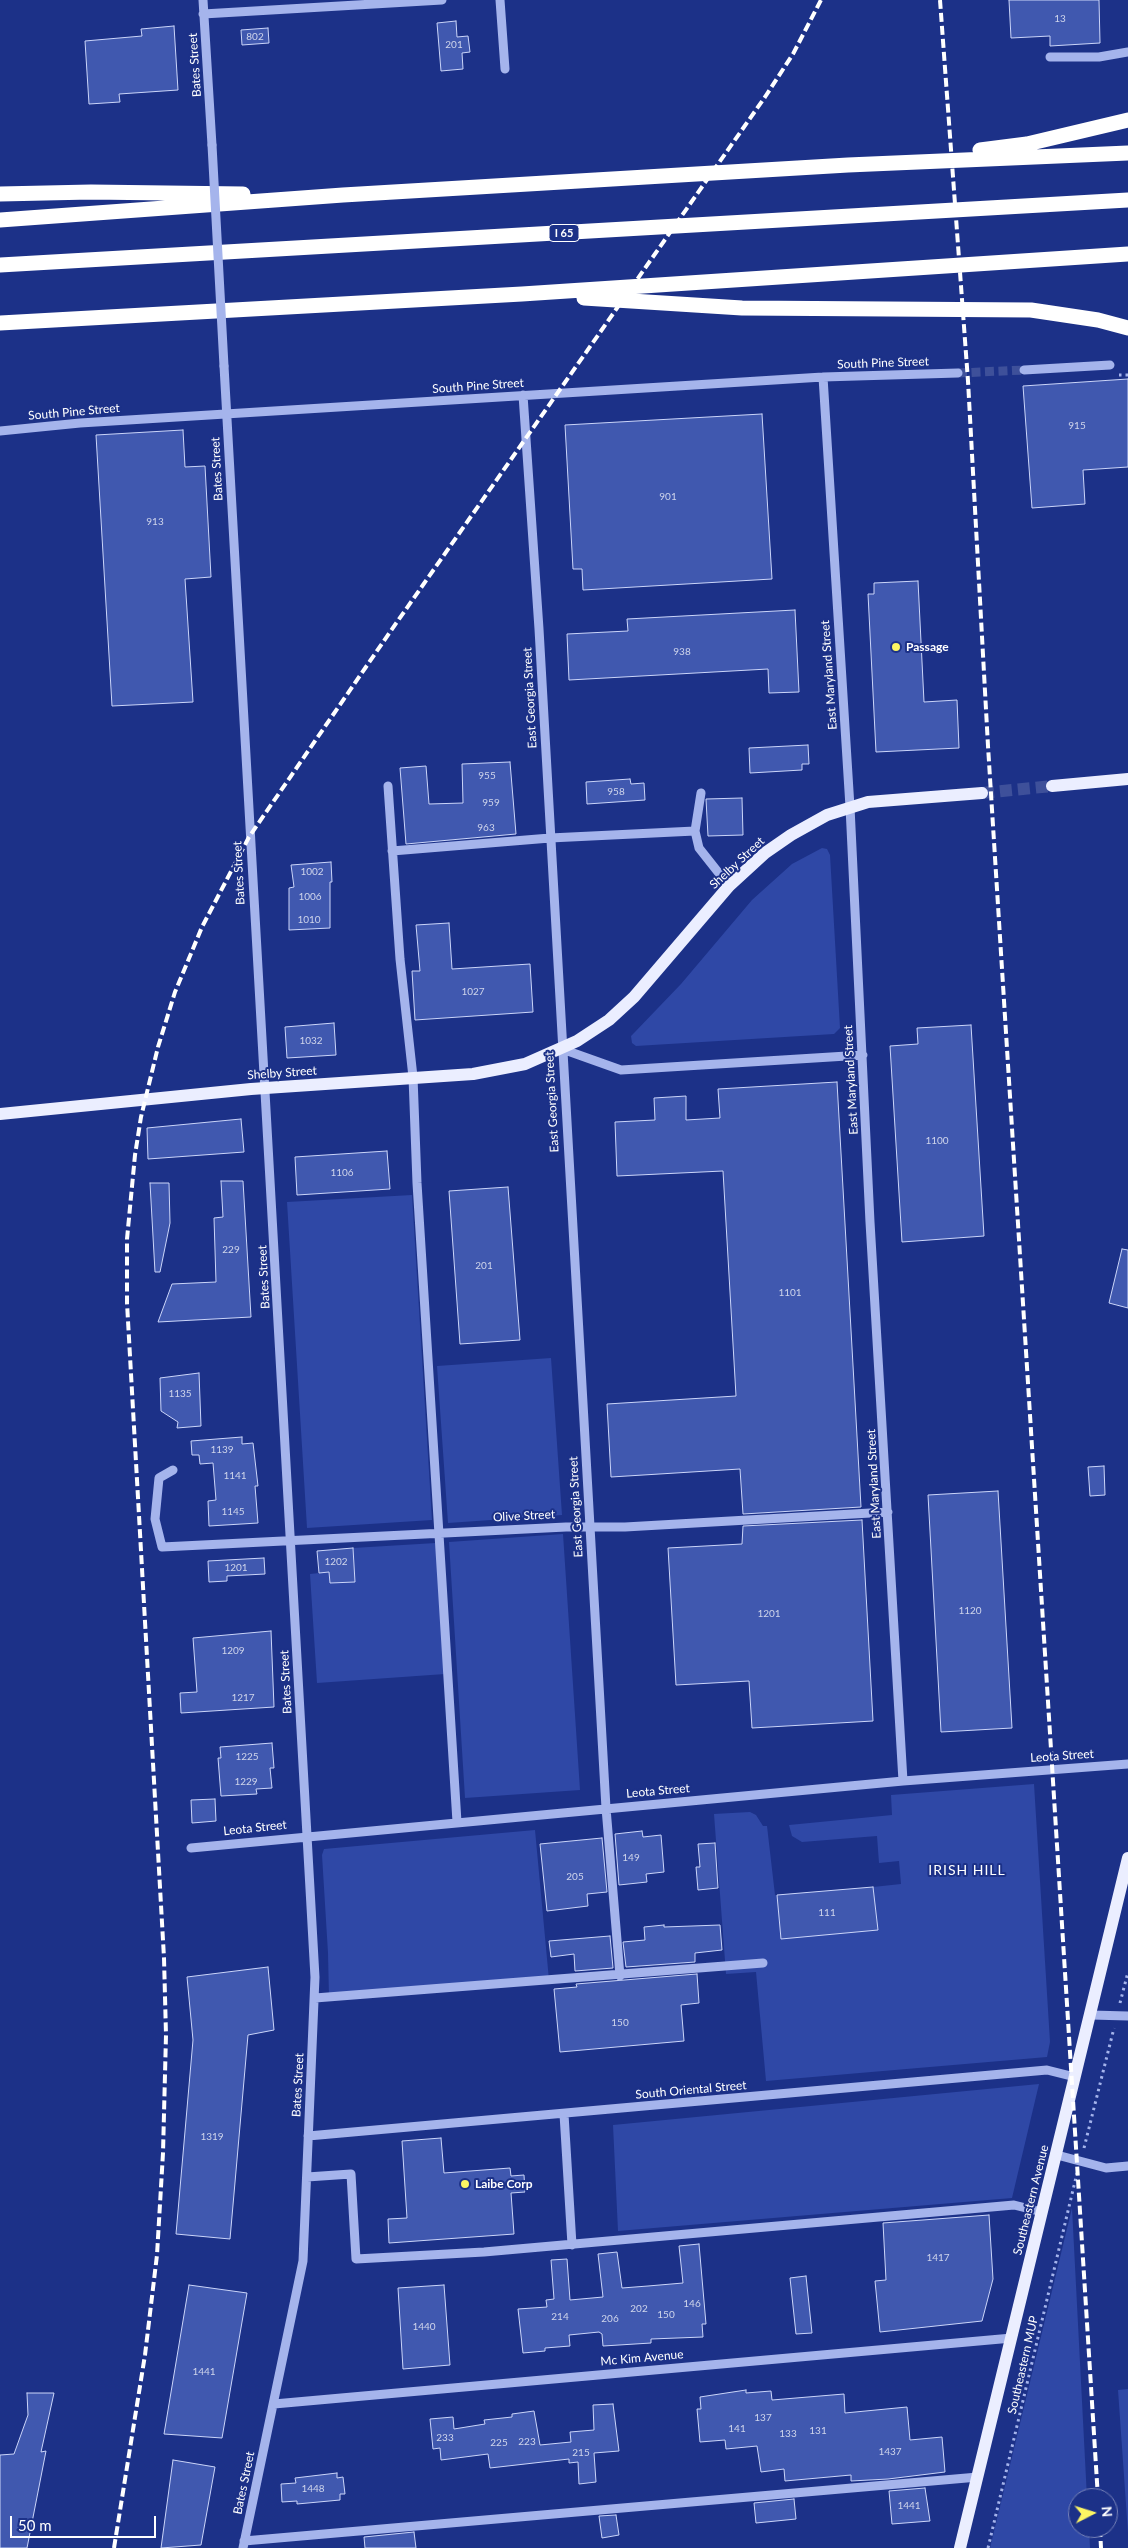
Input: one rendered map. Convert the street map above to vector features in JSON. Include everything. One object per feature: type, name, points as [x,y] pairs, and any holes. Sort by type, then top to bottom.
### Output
[{"type":"highway","points":[[848,165],[1027,144],[1128,120]]},
{"type":"highway","points":[[0,220],[343,195],[848,165],[1128,153]]},
{"type":"highway","points":[[0,194],[91,192],[343,195]]},
{"type":"highway","name":"I 65","points":[[0,265],[1128,200]]},
{"type":"highway","points":[[0,323],[522,294],[1128,254]]},
{"type":"highway","points":[[522,294],[742,308],[1031,310],[1098,320],[1128,328]]},
{"type":"main road","points":[[1052,786],[1128,779]]},
{"type":"main road","name":"Shelby Street","points":[[0,1114],[266,1088],[494,1072],[525,1064],[562,1049],[610,1020],[634,997],[729,886],[765,853],[791,835],[827,815],[850,807],[875,802],[982,793]]},
{"type":"main road","name":"Southeastern Avenue","points":[[960,2548],[1128,1858]]},
{"type":"street","name":"Bates Street","points":[[203,0],[266,1088],[315,1998],[303,2261],[244,2545]]},
{"type":"street","points":[[204,14],[442,0]]},
{"type":"street","points":[[500,0],[505,69]]},
{"type":"street","points":[[1050,57],[1099,57],[1128,52]]},
{"type":"street","points":[[1024,370],[1110,365]]},
{"type":"street","name":"South Pine Street","points":[[0,431],[80,423],[523,395],[823,377],[958,373]]},
{"type":"street","name":"East Maryland Street","points":[[823,377],[850,807],[870,1222],[904,1781]]},
{"type":"street","name":"East Georgia Street","points":[[523,395],[606,1808],[620,1976]]},
{"type":"street","points":[[388,786],[400,959],[413,1077],[417,1183],[457,1822]]},
{"type":"street","points":[[701,793],[695,831],[699,848],[729,886]]},
{"type":"street","points":[[392,851],[550,838],[695,831]]},
{"type":"street","points":[[562,1049],[621,1070],[863,1055]]},
{"type":"street","name":"Olive Street","points":[[173,1470],[159,1478],[155,1519],[162,1547],[590,1526],[625,1527],[888,1512]]},
{"type":"street","name":"Leota Street","points":[[191,1848],[307,1835],[904,1781],[1128,1764]]},
{"type":"street","points":[[315,1998],[620,1976],[763,1963]]},
{"type":"street","points":[[1091,2015],[1128,2016]]},
{"type":"street","name":"South Oriental Street","points":[[308,2136],[1047,2070],[1076,2077]]},
{"type":"street","points":[[564,2114],[572,2244]]},
{"type":"street","points":[[1057,2154],[1106,2168],[1128,2166]]},
{"type":"street","points":[[307,2176],[351,2174],[356,2259],[572,2244],[1014,2205],[1042,2212]]},
{"type":"street","name":"Mc Kim Avenue","points":[[274,2404],[1012,2338]]},
{"type":"street","points":[[244,2545],[978,2477]]},
{"type":"path","points":[[1081,2162],[1128,1972]]},
{"type":"path","name":"Southeastern MUP","points":[[988,2548],[1074,2186]]},
{"type":"shaded area","points":[[822,848],[827,849],[830,855],[840,1028],[834,1034],[636,1046],[632,1043],[631,1036],[681,984],[752,900],[792,864]]},
{"type":"shaded area","points":[[412,1195],[432,1520],[307,1528],[287,1202]]},
{"type":"shaded area","points":[[551,1358],[562,1515],[448,1523],[437,1366]]},
{"type":"shaded area","points":[[563,1534],[580,1790],[465,1798],[449,1542]]},
{"type":"shaded area","points":[[436,1543],[445,1674],[317,1683],[310,1574],[329,1572],[330,1583],[355,1582],[353,1548]]},
{"type":"shaded area","points":[[1034,1784],[1050,2042],[1047,2057],[766,2081],[756,1972],[726,1974],[714,1814],[750,1812],[756,1815],[763,1826],[767,1826],[775,1895],[877,1930],[873,1887],[901,1884],[899,1861],[879,1863],[877,1836],[802,1842],[792,1836],[789,1825],[892,1815],[891,1795]]},
{"type":"shaded area","points":[[535,1830],[549,1980],[329,1997],[322,1855],[324,1849]]},
{"type":"shaded area","points":[[1039,2084],[1012,2198],[618,2231],[613,2125]]},
{"type":"shaded area","points":[[1072,2208],[1086,2488],[1068,2488],[1068,2538],[1090,2538],[1090,2548],[990,2548]]},
{"type":"shaded area","points":[[1128,2389],[1128,2533],[1118,2390]]},
{"type":"building","points":[[1009,0],[1099,0],[1100,43],[1050,46],[1050,36],[1011,38]]},
{"type":"building","points":[[456,21],[457,37],[468,36],[470,52],[462,53],[463,69],[441,71],[437,23]]},
{"type":"building","points":[[174,26],[178,90],[119,94],[120,102],[89,104],[85,41],[142,36],[141,29]]},
{"type":"building","points":[[268,28],[269,43],[242,45],[241,30]]},
{"type":"building","points":[[1128,379],[1128,467],[1083,470],[1085,504],[1032,508],[1023,386]]},
{"type":"building","points":[[762,414],[772,579],[583,590],[582,569],[573,569],[565,425]]},
{"type":"building","points":[[183,430],[185,467],[205,466],[211,577],[185,579],[193,702],[112,706],[96,435]]},
{"type":"building","name":"Passage","points":[[918,581],[924,702],[957,700],[959,748],[876,752],[868,594],[874,594],[874,583]]},
{"type":"building","points":[[795,610],[799,692],[769,693],[768,669],[569,680],[567,634],[628,631],[627,619]]},
{"type":"building","points":[[808,745],[809,764],[802,764],[802,770],[750,773],[749,748]]},
{"type":"building","points":[[510,762],[516,834],[406,844],[400,768],[426,766],[429,804],[463,803],[462,764]]},
{"type":"building","points":[[630,779],[631,784],[644,783],[645,800],[587,804],[586,782]]},
{"type":"building","points":[[742,798],[743,835],[708,836],[706,799]]},
{"type":"building","points":[[331,862],[330,928],[289,930],[289,888],[294,887],[291,865]]},
{"type":"building","points":[[449,923],[452,969],[530,964],[533,1012],[415,1020],[412,971],[420,971],[416,925]]},
{"type":"building","points":[[334,1023],[336,1055],[287,1058],[285,1027]]},
{"type":"building","points":[[971,1025],[984,1236],[902,1242],[890,1046],[918,1044],[917,1028]]},
{"type":"building","points":[[837,1082],[861,1507],[743,1514],[740,1469],[611,1477],[607,1404],[736,1396],[723,1171],[617,1176],[615,1122],[655,1120],[654,1098],[686,1096],[686,1120],[720,1118],[718,1089]]},
{"type":"building","points":[[241,1119],[244,1152],[148,1159],[147,1128]]},
{"type":"building","points":[[387,1151],[390,1189],[297,1195],[295,1157]]},
{"type":"building","points":[[221,1181],[243,1181],[251,1317],[158,1322],[172,1284],[216,1282],[214,1218],[223,1217]]},
{"type":"building","points":[[150,1183],[169,1183],[170,1223],[160,1272],[155,1272]]},
{"type":"building","points":[[508,1187],[520,1340],[460,1344],[449,1191]]},
{"type":"building","points":[[1122,1249],[1128,1250],[1128,1308],[1109,1303]]},
{"type":"building","points":[[199,1373],[201,1426],[177,1428],[178,1422],[161,1411],[160,1378]]},
{"type":"building","points":[[242,1437],[242,1444],[253,1443],[258,1486],[255,1486],[258,1523],[209,1526],[208,1501],[216,1500],[213,1463],[200,1464],[199,1455],[192,1455],[191,1441]]},
{"type":"building","points":[[1104,1466],[1105,1495],[1090,1496],[1088,1467]]},
{"type":"building","points":[[998,1491],[1012,1728],[941,1732],[928,1495]]},
{"type":"building","points":[[862,1520],[873,1721],[752,1728],[749,1681],[676,1685],[668,1548],[742,1544],[743,1526]]},
{"type":"building","points":[[353,1548],[355,1582],[330,1583],[329,1572],[319,1573],[317,1551]]},
{"type":"building","points":[[264,1558],[265,1574],[227,1576],[227,1581],[209,1582],[208,1561]]},
{"type":"building","points":[[271,1631],[274,1707],[181,1713],[180,1693],[197,1692],[193,1638]]},
{"type":"building","points":[[272,1743],[274,1768],[270,1768],[272,1788],[256,1789],[257,1794],[221,1796],[218,1758],[221,1758],[220,1747]]},
{"type":"building","points":[[215,1799],[216,1821],[192,1823],[191,1800]]},
{"type":"building","points":[[642,1831],[643,1837],[661,1835],[664,1872],[646,1874],[647,1882],[619,1885],[615,1834]]},
{"type":"building","points":[[602,1838],[607,1892],[587,1894],[588,1906],[547,1911],[540,1844]]},
{"type":"building","points":[[715,1843],[718,1888],[698,1890],[696,1867],[700,1867],[698,1844]]},
{"type":"building","points":[[873,1887],[878,1930],[781,1939],[777,1895]]},
{"type":"building","points":[[664,1925],[664,1927],[720,1925],[722,1950],[695,1953],[695,1962],[626,1967],[623,1942],[645,1940],[644,1927]]},
{"type":"building","points":[[610,1936],[613,1968],[575,1971],[574,1954],[551,1957],[549,1941]]},
{"type":"building","points":[[268,1967],[274,2030],[248,2035],[230,2239],[176,2234],[193,2040],[187,1977]]},
{"type":"building","points":[[697,1974],[699,2003],[681,2005],[684,2041],[560,2052],[554,1989],[577,1987],[576,1984]]},
{"type":"building","name":"Laibe Corp","points":[[441,2138],[444,2173],[510,2168],[511,2176],[524,2175],[525,2192],[511,2193],[514,2234],[389,2243],[388,2219],[407,2218],[402,2141]]},
{"type":"building","points":[[989,2215],[993,2279],[982,2321],[880,2332],[875,2281],[886,2280],[883,2223]]},
{"type":"building","points":[[699,2244],[706,2324],[702,2324],[703,2337],[651,2339],[651,2343],[603,2346],[602,2334],[599,2332],[569,2335],[570,2346],[545,2348],[545,2351],[523,2353],[518,2309],[547,2307],[546,2300],[554,2299],[551,2260],[567,2259],[570,2300],[603,2297],[598,2254],[617,2252],[622,2288],[683,2283],[679,2246]]},
{"type":"building","points":[[806,2276],[812,2333],[796,2334],[790,2278]]},
{"type":"building","points":[[189,2285],[247,2293],[222,2438],[164,2434]]},
{"type":"building","points":[[444,2285],[450,2365],[403,2369],[398,2288]]},
{"type":"building","points":[[746,2390],[746,2393],[771,2391],[772,2400],[844,2394],[845,2413],[907,2407],[910,2440],[942,2437],[945,2472],[888,2479],[851,2481],[851,2475],[785,2481],[784,2469],[761,2472],[757,2446],[726,2449],[725,2440],[700,2442],[697,2409],[701,2409],[700,2397]]},
{"type":"building","points":[[27,2393],[54,2393],[41,2452],[46,2451],[27,2548],[0,2548],[0,2455],[14,2454],[28,2415]]},
{"type":"building","points":[[613,2404],[619,2451],[594,2453],[596,2482],[579,2484],[578,2462],[569,2463],[569,2459],[490,2468],[488,2454],[441,2460],[440,2448],[433,2449],[430,2419],[453,2417],[454,2429],[485,2424],[484,2420],[512,2417],[512,2414],[534,2411],[540,2445],[571,2442],[570,2432],[594,2430],[593,2405]]},
{"type":"building","points":[[173,2460],[215,2467],[201,2545],[161,2548]]},
{"type":"building","points":[[337,2473],[337,2478],[343,2477],[345,2494],[340,2494],[340,2500],[297,2504],[297,2501],[282,2502],[281,2484],[296,2483],[295,2478]]},
{"type":"building","points":[[925,2488],[930,2521],[892,2524],[889,2491]]},
{"type":"building","points":[[794,2499],[796,2519],[756,2523],[754,2503]]},
{"type":"building","points":[[616,2515],[619,2535],[602,2538],[599,2516]]},
{"type":"building","points":[[414,2532],[416,2548],[365,2548],[364,2537]]},
{"type":"tunnel","points":[[958,373],[1024,370]]},
{"type":"tunnel","points":[[982,793],[1052,786]]},
{"type":"railway","points":[[114,2548],[145,2355],[157,2255],[163,2153],[166,2035],[164,1958],[127,1303],[127,1239],[135,1155],[141,1117],[158,1047],[175,992],[202,927],[249,837],[390,632],[765,97],[793,54],[821,0]]},
{"type":"railway","points":[[940,0],[968,381],[988,746],[1097,2488]]},
{"type":"railway","points":[[1100,2538],[1101,2548]]},
{"type":"place","name":"Passage","points":[[896,647]]},
{"type":"place","name":"Laibe Corp","points":[[465,2184]]},
{"type":"district","name":"IRISH HILL","points":[[967,1870]]}]
